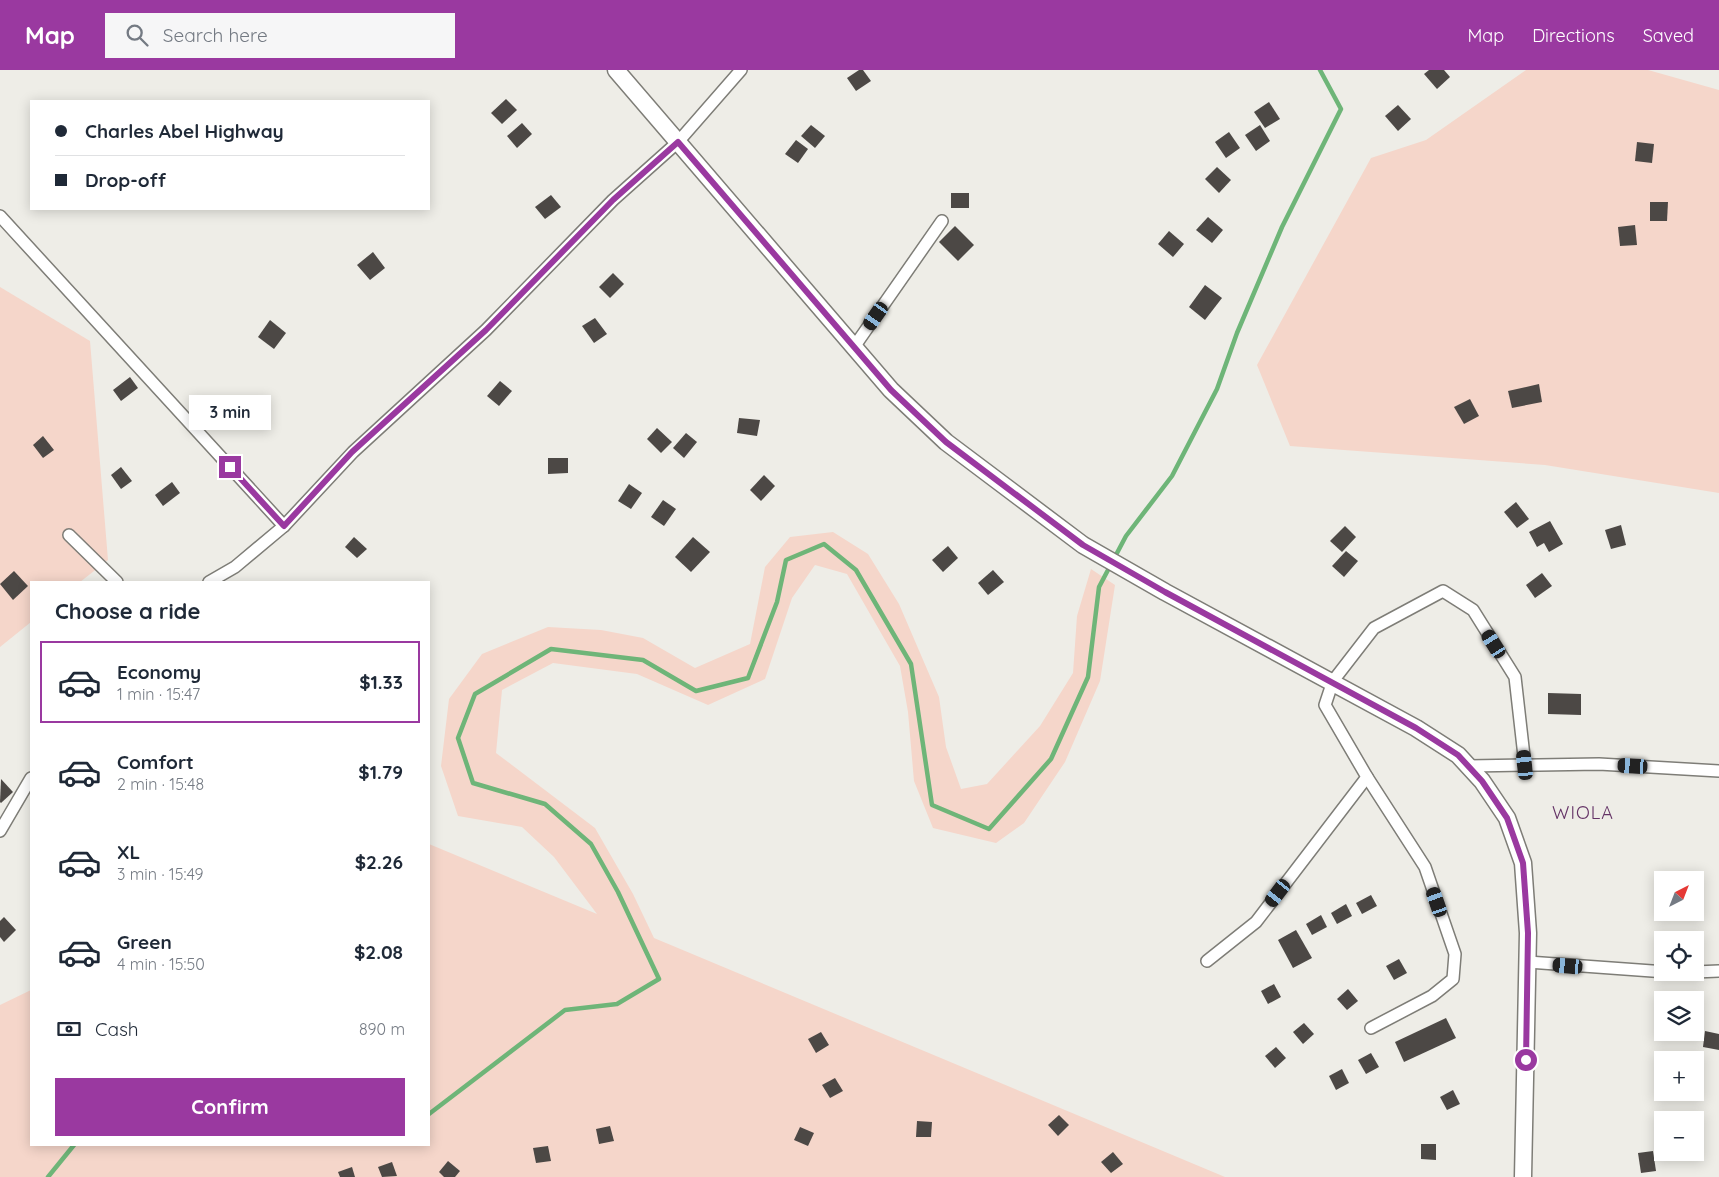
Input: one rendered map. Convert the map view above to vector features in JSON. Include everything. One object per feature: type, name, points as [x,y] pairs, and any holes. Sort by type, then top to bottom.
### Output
[{"type":"main road","points":[[616,70],[891,390],[946,442],[1083,545],[1165,592],[1333,681],[1416,728],[1458,755],[1482,781],[1507,818],[1523,863],[1528,933],[1523,1177]]},
{"type":"street","points":[[212,581],[235,567],[284,526],[352,452],[486,330],[613,200],[678,142],[741,70]]},
{"type":"street","points":[[0,216],[284,526]]},
{"type":"street","points":[[854,347],[942,221]]},
{"type":"street","points":[[70,535],[116,581]]},
{"type":"street","points":[[1371,1028],[1432,996],[1453,979],[1455,954],[1425,867],[1367,777],[1325,705],[1333,681],[1374,628],[1444,591],[1473,610],[1515,677],[1525,765]]},
{"type":"street","points":[[1468,766],[1599,764],[1719,771]]},
{"type":"street","points":[[1207,961],[1256,922],[1367,777]]},
{"type":"street","points":[[0,831],[30,780]]},
{"type":"street","points":[[1528,962],[1654,971]]},
{"type":"street","points":[[1704,972],[1719,971]]},
{"type":"shaded area","points":[[1526,70],[1648,70],[1719,90],[1719,493],[1545,465],[1290,446],[1257,365],[1371,158],[1426,140]]},
{"type":"shaded area","points":[[0,287],[90,341],[108,560],[81,581],[30,581],[30,623],[0,647]]},
{"type":"shaded area","points":[[833,532],[868,554],[899,604],[939,697],[946,747],[961,789],[987,784],[1040,726],[1073,673],[1077,616],[1091,569],[1115,585],[1100,681],[1065,762],[1024,823],[996,843],[933,828],[914,781],[908,712],[900,666],[847,574],[815,565],[792,598],[765,679],[708,705],[637,674],[553,663],[502,690],[496,753],[595,828],[633,894],[654,938],[1225,1177],[0,1177],[0,1005],[30,990],[30,1146],[430,1146],[430,844],[597,914],[554,857],[522,827],[458,816],[441,766],[449,699],[482,654],[548,627],[601,630],[643,638],[695,668],[750,644],[765,567],[790,537]]},
{"type":"building","points":[[859,70],[863,70],[871,81],[856,91],[847,78]]},
{"type":"building","points":[[1429,70],[1444,70],[1450,77],[1437,89],[1424,74]]},
{"type":"building","points":[[506,99],[517,110],[502,124],[491,113]]},
{"type":"building","points":[[1269,102],[1280,119],[1265,128],[1254,112]]},
{"type":"building","points":[[1398,105],[1411,119],[1398,131],[1385,116]]},
{"type":"building","points":[[522,123],[532,134],[517,148],[507,136]]},
{"type":"building","points":[[811,125],[825,136],[815,148],[801,136]]},
{"type":"building","points":[[1260,125],[1270,141],[1256,151],[1245,135]]},
{"type":"building","points":[[1229,132],[1240,148],[1226,158],[1215,142]]},
{"type":"building","points":[[796,140],[808,149],[798,163],[785,154]]},
{"type":"building","points":[[1637,142],[1654,144],[1652,163],[1635,161]]},
{"type":"building","points":[[1217,167],[1231,180],[1219,193],[1205,179]]},
{"type":"building","points":[[951,193],[969,193],[969,208],[951,208]]},
{"type":"building","points":[[551,195],[561,207],[545,219],[535,207]]},
{"type":"building","points":[[1650,202],[1668,202],[1667,221],[1650,221]]},
{"type":"building","points":[[1208,217],[1223,230],[1212,243],[1196,230]]},
{"type":"building","points":[[1635,225],[1637,245],[1620,246],[1618,227]]},
{"type":"building","points":[[955,226],[974,245],[958,261],[939,242]]},
{"type":"building","points":[[1169,231],[1184,244],[1173,257],[1158,244]]},
{"type":"building","points":[[373,252],[385,268],[370,280],[357,265]]},
{"type":"building","points":[[613,273],[624,284],[610,298],[599,287]]},
{"type":"building","points":[[1205,285],[1222,298],[1205,320],[1189,307]]},
{"type":"building","points":[[595,318],[607,334],[594,343],[582,326]]},
{"type":"building","points":[[270,320],[286,333],[274,349],[258,337]]},
{"type":"building","points":[[130,377],[138,388],[121,401],[113,390]]},
{"type":"building","points":[[500,381],[512,391],[499,406],[487,396]]},
{"type":"building","points":[[1539,384],[1542,402],[1512,408],[1508,391]]},
{"type":"building","points":[[1470,399],[1479,416],[1464,424],[1454,407]]},
{"type":"building","points":[[739,418],[760,420],[757,436],[737,433]]},
{"type":"building","points":[[657,428],[672,442],[661,453],[647,439]]},
{"type":"building","points":[[686,433],[697,442],[684,458],[673,448]]},
{"type":"building","points":[[43,436],[54,450],[43,458],[33,445]]},
{"type":"building","points":[[548,458],[568,458],[568,473],[548,474]]},
{"type":"building","points":[[121,467],[132,481],[121,489],[111,475]]},
{"type":"building","points":[[764,475],[775,486],[761,501],[750,490]]},
{"type":"building","points":[[172,482],[180,493],[163,506],[155,495]]},
{"type":"building","points":[[629,484],[642,493],[631,509],[618,501]]},
{"type":"building","points":[[663,500],[676,509],[664,526],[651,517]]},
{"type":"building","points":[[1516,502],[1529,519],[1517,528],[1504,512]]},
{"type":"building","points":[[1550,521],[1563,544],[1549,552],[1544,543],[1537,547],[1529,532]]},
{"type":"building","points":[[1621,525],[1626,545],[1611,549],[1605,530]]},
{"type":"building","points":[[1345,526],[1356,537],[1342,552],[1330,541]]},
{"type":"building","points":[[354,537],[367,549],[357,558],[345,547]]},
{"type":"building","points":[[693,537],[710,552],[691,572],[675,557]]},
{"type":"building","points":[[948,546],[958,558],[943,572],[932,560]]},
{"type":"building","points":[[1346,551],[1358,561],[1344,577],[1332,566]]},
{"type":"building","points":[[993,570],[1004,582],[988,595],[978,583]]},
{"type":"building","points":[[14,571],[28,586],[13,600],[0,584]]},
{"type":"building","points":[[1542,573],[1552,586],[1535,598],[1526,585]]},
{"type":"building","points":[[1548,693],[1581,694],[1581,715],[1548,714]]},
{"type":"building","points":[[1,779],[13,792],[1,803],[0,802]]},
{"type":"building","points":[[1371,895],[1377,906],[1362,914],[1356,903]]},
{"type":"building","points":[[1346,904],[1352,916],[1337,924],[1331,913]]},
{"type":"building","points":[[1321,915],[1327,927],[1312,935],[1306,924]]},
{"type":"building","points":[[4,917],[16,930],[4,942],[0,937],[0,921]]},
{"type":"building","points":[[1296,930],[1312,958],[1293,968],[1278,940]]},
{"type":"building","points":[[1399,959],[1407,973],[1394,980],[1386,966]]},
{"type":"building","points":[[1274,984],[1281,997],[1268,1004],[1261,991]]},
{"type":"building","points":[[1348,989],[1358,1001],[1347,1010],[1337,999]]},
{"type":"building","points":[[1446,1018],[1456,1038],[1404,1062],[1395,1042]]},
{"type":"building","points":[[1304,1023],[1314,1034],[1303,1044],[1293,1032]]},
{"type":"building","points":[[1705,1031],[1719,1034],[1719,1050],[1703,1047]]},
{"type":"building","points":[[821,1032],[829,1045],[816,1053],[808,1039]]},
{"type":"building","points":[[1276,1047],[1286,1058],[1275,1068],[1265,1056]]},
{"type":"building","points":[[1371,1053],[1379,1067],[1366,1074],[1358,1060]]},
{"type":"building","points":[[1342,1069],[1349,1083],[1336,1090],[1329,1076]]},
{"type":"building","points":[[835,1078],[843,1091],[830,1098],[822,1085]]},
{"type":"building","points":[[1453,1090],[1460,1104],[1447,1110],[1440,1097]]},
{"type":"building","points":[[1059,1115],[1069,1125],[1058,1136],[1048,1125]]},
{"type":"building","points":[[917,1121],[932,1122],[931,1137],[916,1137]]},
{"type":"building","points":[[610,1126],[614,1141],[599,1144],[596,1129]]},
{"type":"building","points":[[800,1127],[814,1133],[808,1146],[794,1140]]},
{"type":"building","points":[[1421,1144],[1436,1144],[1436,1160],[1421,1159]]},
{"type":"building","points":[[548,1146],[551,1161],[536,1163],[533,1148]]},
{"type":"building","points":[[1653,1151],[1656,1171],[1641,1173],[1638,1153]]},
{"type":"building","points":[[1113,1152],[1123,1164],[1111,1173],[1101,1162]]},
{"type":"building","points":[[448,1161],[460,1171],[455,1177],[444,1177],[439,1172]]},
{"type":"building","points":[[392,1162],[397,1176],[382,1177],[378,1167]]},
{"type":"building","points":[[352,1167],[355,1177],[340,1177],[338,1172]]},
{"type":"waterway","points":[[430,1113],[565,1010],[617,1004],[659,979],[618,892],[591,844],[545,804],[473,783],[458,738],[475,694],[551,649],[643,660],[696,691],[748,678],[777,602],[786,560],[824,544],[856,570],[911,664],[932,805],[989,829],[1051,759],[1088,677],[1099,587],[1126,536],[1172,476],[1217,389],[1237,333],[1282,227],[1341,109],[1320,70]]},
{"type":"waterway","points":[[48,1177],[73,1146]]},
{"type":"district","name":"WIOLA","points":[[1583,812]]},
{"type":"route","points":[[230,467],[284,526],[352,452],[486,330],[613,200],[678,142],[891,390],[946,442],[1083,545],[1245,636],[1333,681],[1416,728],[1458,755],[1482,781],[1507,818],[1523,863],[1528,933],[1526,1060]]}]
